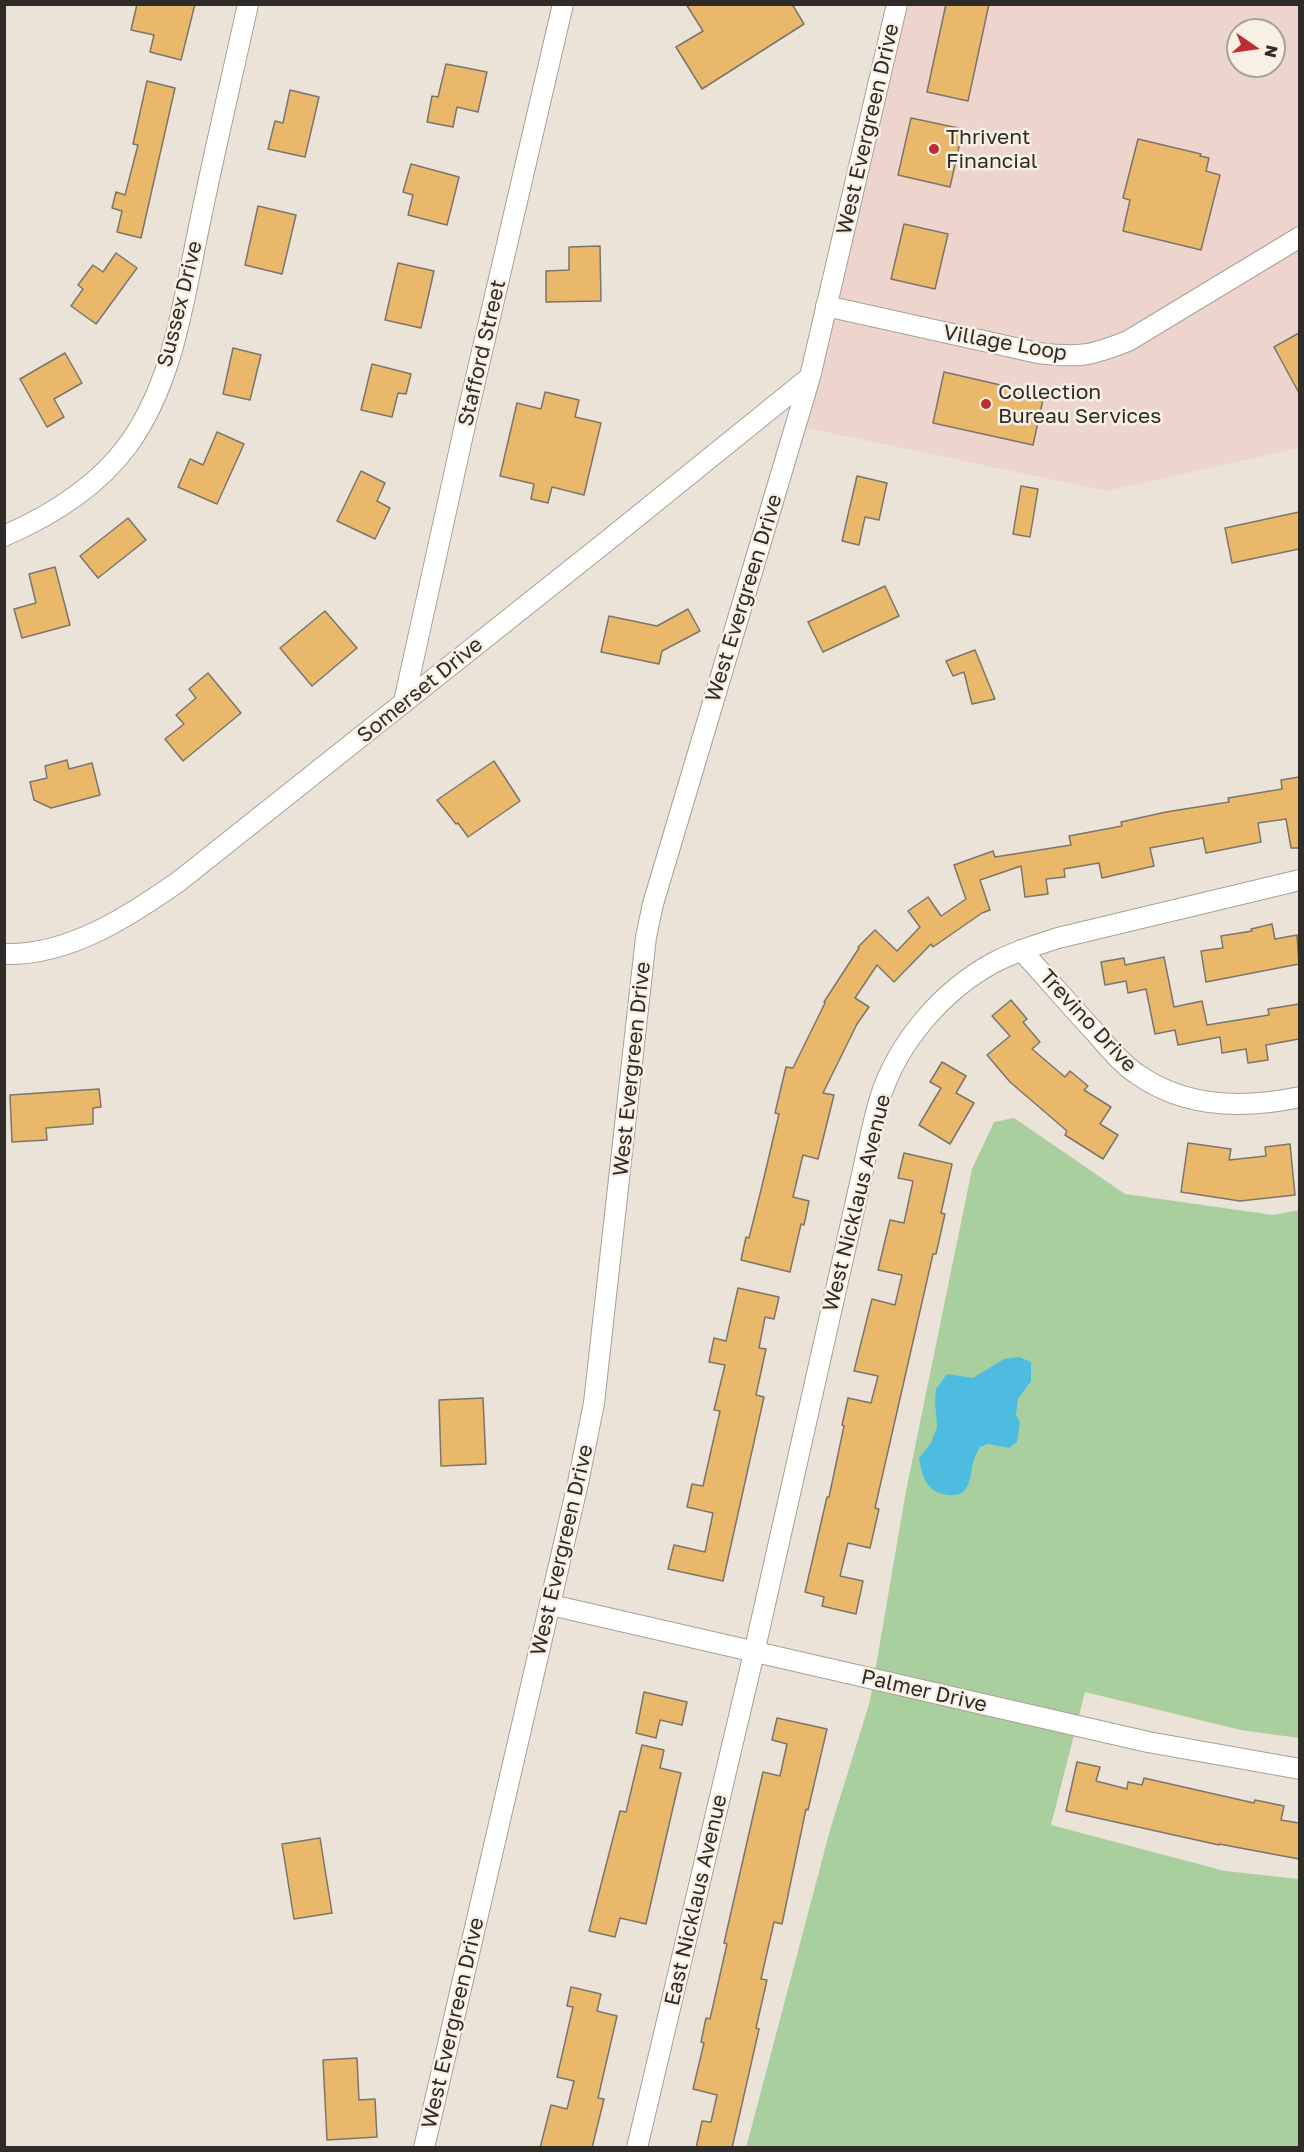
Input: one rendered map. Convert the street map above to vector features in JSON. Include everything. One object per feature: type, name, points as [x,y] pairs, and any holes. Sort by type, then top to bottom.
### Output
[{"type":"street","name":"Sussex Drive","points":[[4,536],[52,511],[84,489],[114,462],[139,429],[157,391],[176,333],[248,4]]},
{"type":"street","name":"Stafford Street","points":[[404,702],[467,416],[563,4]]},
{"type":"street","name":"West Evergreen Drive","points":[[424,2148],[578,1483],[594,1403],[646,937],[653,904],[810,377],[897,4]]},
{"type":"street","name":"Village Loop","points":[[826,306],[1038,353],[1070,357],[1085,356],[1100,353],[1128,341],[1299,237]]},
{"type":"street","name":"Somerset Drive","points":[[4,954],[34,951],[78,939],[140,908],[178,882],[810,377]]},
{"type":"street","name":"West Nicklaus Avenue","points":[[754,1653],[881,1097],[901,1053],[914,1033],[937,1006],[964,982],[993,963],[1021,950],[1058,938],[1299,880]]},
{"type":"street","name":"Trevino Drive","points":[[1021,950],[1123,1064],[1152,1084],[1185,1097],[1221,1104],[1259,1104],[1299,1097]]},
{"type":"street","name":"Palmer Drive","points":[[550,1605],[1148,1742],[1299,1769]]},
{"type":"street","name":"East Nicklaus Avenue","points":[[637,2148],[754,1653]]},
{"type":"shaded area","points":[[891,5],[1299,5],[1299,448],[1107,491],[803,427]]},
{"type":"green space","points":[[1014,1118],[1125,1194],[1273,1215],[1299,1210],[1299,1738],[1241,1730],[1085,1692],[1051,1825],[1225,1871],[1299,1879],[1299,2147],[746,2148],[830,1830],[870,1701],[906,1491],[972,1169],[994,1122]]},
{"type":"water","points":[[1019,1357],[1031,1362],[1031,1381],[1018,1399],[1016,1415],[1020,1422],[1017,1442],[1009,1448],[988,1444],[980,1447],[974,1458],[964,1491],[956,1495],[949,1495],[934,1490],[926,1482],[919,1458],[931,1443],[937,1427],[936,1389],[947,1374],[973,1378],[1004,1359]]},
{"type":"building","points":[[137,4],[195,4],[181,60],[150,52],[154,35],[131,30]]},
{"type":"building","points":[[686,4],[792,4],[804,24],[702,89],[676,47],[703,31]]},
{"type":"building","points":[[946,4],[989,4],[968,101],[927,92]]},
{"type":"building","points":[[446,64],[487,72],[478,112],[457,107],[453,127],[427,122],[432,96],[438,97]]},
{"type":"building","points":[[147,81],[175,88],[141,238],[117,232],[122,211],[112,208],[116,192],[125,195],[138,145],[133,144]]},
{"type":"building","points":[[290,90],[319,97],[305,157],[268,149],[275,121],[283,123]]},
{"type":"building","points":[[911,118],[963,129],[950,187],[898,175]]},
{"type":"building","points":[[1138,139],[1201,154],[1200,156],[1209,158],[1206,171],[1220,175],[1201,250],[1123,231],[1130,200],[1123,198]]},
{"type":"building","points":[[411,164],[459,177],[447,225],[408,215],[413,195],[403,192]]},
{"type":"building","points":[[258,206],[296,215],[282,274],[245,265]]},
{"type":"building","points":[[904,224],[948,234],[935,289],[891,279]]},
{"type":"building","points":[[600,246],[601,301],[546,302],[546,271],[569,270],[569,247]]},
{"type":"building","points":[[116,253],[137,268],[96,324],[71,306],[83,289],[78,285],[93,265],[103,272]]},
{"type":"building","points":[[398,263],[434,271],[421,328],[385,320]]},
{"type":"building","points":[[1299,333],[1299,393],[1274,347]]},
{"type":"building","points":[[233,348],[261,355],[250,400],[223,394]]},
{"type":"building","points":[[65,353],[82,383],[54,399],[64,417],[47,427],[20,379]]},
{"type":"building","points":[[372,364],[411,374],[406,394],[398,393],[392,417],[361,410]]},
{"type":"building","points":[[944,372],[1044,395],[1033,445],[933,423]]},
{"type":"building","points":[[545,392],[579,400],[575,417],[601,423],[584,495],[552,487],[548,503],[531,499],[534,484],[500,476],[517,403],[541,409]]},
{"type":"building","points":[[217,432],[244,444],[217,504],[178,487],[190,459],[203,465]]},
{"type":"building","points":[[361,471],[385,483],[377,501],[390,508],[375,539],[337,521]]},
{"type":"building","points":[[857,476],[887,483],[879,520],[865,517],[859,545],[842,541]]},
{"type":"building","points":[[1021,486],[1038,489],[1030,537],[1013,534]]},
{"type":"building","points":[[1299,512],[1299,549],[1232,563],[1225,528]]},
{"type":"building","points":[[128,518],[146,540],[98,578],[80,556]]},
{"type":"building","points":[[55,567],[70,625],[22,638],[14,609],[36,603],[29,574]]},
{"type":"building","points":[[885,586],[899,616],[823,652],[808,622]]},
{"type":"building","points":[[688,609],[700,631],[662,651],[659,664],[601,652],[609,616],[657,626]]},
{"type":"building","points":[[325,611],[357,648],[312,686],[280,648]]},
{"type":"building","points":[[975,650],[995,699],[972,704],[964,672],[953,676],[946,661]]},
{"type":"building","points":[[208,673],[241,713],[183,761],[165,739],[184,724],[176,715],[196,698],[189,689]]},
{"type":"building","points":[[67,760],[69,769],[92,763],[100,795],[51,808],[34,800],[30,782],[47,778],[45,766]]},
{"type":"building","points":[[494,761],[520,801],[468,837],[437,800]]},
{"type":"building","points":[[1299,777],[1299,848],[1291,848],[1286,819],[1258,823],[1261,842],[1206,853],[1203,838],[1150,848],[1154,866],[1102,878],[1099,863],[1064,869],[1065,877],[1046,879],[1048,894],[1025,897],[1021,866],[980,880],[990,910],[982,913],[933,947],[931,944],[894,982],[877,965],[855,998],[869,1007],[857,1024],[823,1093],[834,1095],[818,1159],[803,1155],[793,1197],[809,1201],[790,1272],[741,1260],[746,1237],[749,1238],[779,1114],[775,1113],[786,1067],[793,1068],[824,1002],[858,947],[875,930],[897,951],[920,927],[908,911],[928,897],[941,916],[966,899],[954,865],[993,851],[995,857],[1071,845],[1069,836],[1122,826],[1121,822],[1166,812],[1229,802],[1228,798],[1282,789],[1281,780]]},
{"type":"building","points":[[1272,924],[1275,939],[1297,935],[1299,964],[1206,982],[1201,951],[1223,948],[1221,936],[1252,931],[1251,929]]},
{"type":"building","points":[[1164,957],[1174,1007],[1202,1001],[1207,1025],[1269,1015],[1268,1009],[1299,1004],[1299,1039],[1266,1045],[1268,1060],[1248,1063],[1246,1049],[1222,1053],[1220,1037],[1178,1045],[1175,1030],[1155,1034],[1146,989],[1128,993],[1126,981],[1105,985],[1101,962],[1124,958],[1125,965]]},
{"type":"building","points":[[1011,1000],[1027,1019],[1023,1022],[1040,1042],[1032,1049],[1065,1077],[1070,1071],[1088,1086],[1084,1090],[1111,1107],[1100,1124],[1118,1135],[1103,1159],[1065,1135],[1067,1131],[1010,1082],[987,1055],[1010,1036],[992,1016]]},
{"type":"building","points":[[942,1062],[966,1076],[956,1093],[974,1103],[950,1144],[919,1125],[941,1088],[930,1082]]},
{"type":"building","points":[[99,1089],[101,1107],[93,1108],[93,1124],[46,1128],[47,1140],[12,1142],[10,1095]]},
{"type":"building","points":[[1188,1143],[1231,1149],[1229,1160],[1266,1156],[1265,1147],[1290,1144],[1295,1195],[1240,1201],[1181,1192]]},
{"type":"building","points":[[904,1153],[952,1164],[941,1213],[945,1214],[936,1254],[933,1254],[875,1508],[879,1509],[870,1548],[848,1543],[840,1576],[863,1581],[856,1614],[822,1606],[824,1597],[805,1592],[827,1497],[829,1497],[848,1398],[871,1403],[878,1376],[854,1371],[872,1299],[895,1305],[902,1275],[878,1270],[890,1220],[904,1223],[913,1181],[898,1178]]},
{"type":"building","points":[[738,1288],[779,1297],[774,1319],[765,1317],[759,1348],[766,1349],[756,1395],[764,1397],[723,1581],[668,1569],[674,1545],[705,1552],[713,1513],[687,1507],[692,1484],[703,1486],[720,1411],[714,1410],[725,1365],[709,1362],[714,1338],[726,1341]]},
{"type":"building","points":[[483,1398],[486,1464],[441,1466],[439,1400]]},
{"type":"building","points":[[644,1692],[687,1702],[682,1725],[660,1720],[656,1738],[636,1733]]},
{"type":"building","points":[[777,1718],[827,1729],[808,1810],[806,1809],[782,1924],[774,1922],[761,1979],[767,1980],[756,2028],[759,2029],[732,2148],[696,2148],[702,2121],[711,2122],[717,2095],[693,2089],[704,2043],[701,2042],[706,2018],[710,2019],[727,1944],[724,1943],[763,1772],[780,1776],[787,1744],[772,1740]]},
{"type":"building","points":[[642,1745],[664,1750],[660,1768],[681,1773],[646,1924],[620,1918],[615,1937],[589,1931],[620,1811],[626,1812]]},
{"type":"building","points":[[1077,1762],[1100,1767],[1096,1781],[1127,1789],[1128,1782],[1142,1785],[1144,1778],[1254,1803],[1255,1800],[1284,1806],[1281,1820],[1299,1823],[1299,1859],[1219,1845],[1066,1811]]},
{"type":"building","points":[[320,1838],[332,1913],[294,1919],[282,1844]]},
{"type":"building","points":[[571,1987],[601,1994],[597,2011],[617,2016],[598,2098],[604,2099],[592,2148],[540,2148],[551,2105],[567,2109],[574,2081],[557,2077],[573,2007],[567,2006]]},
{"type":"building","points":[[357,2058],[359,2100],[375,2099],[377,2137],[327,2140],[323,2060]]},
{"type":"place","name":"Thrivent Financial","points":[[934,149]]},
{"type":"place","name":"Collection Bureau Services","points":[[986,404]]}]
